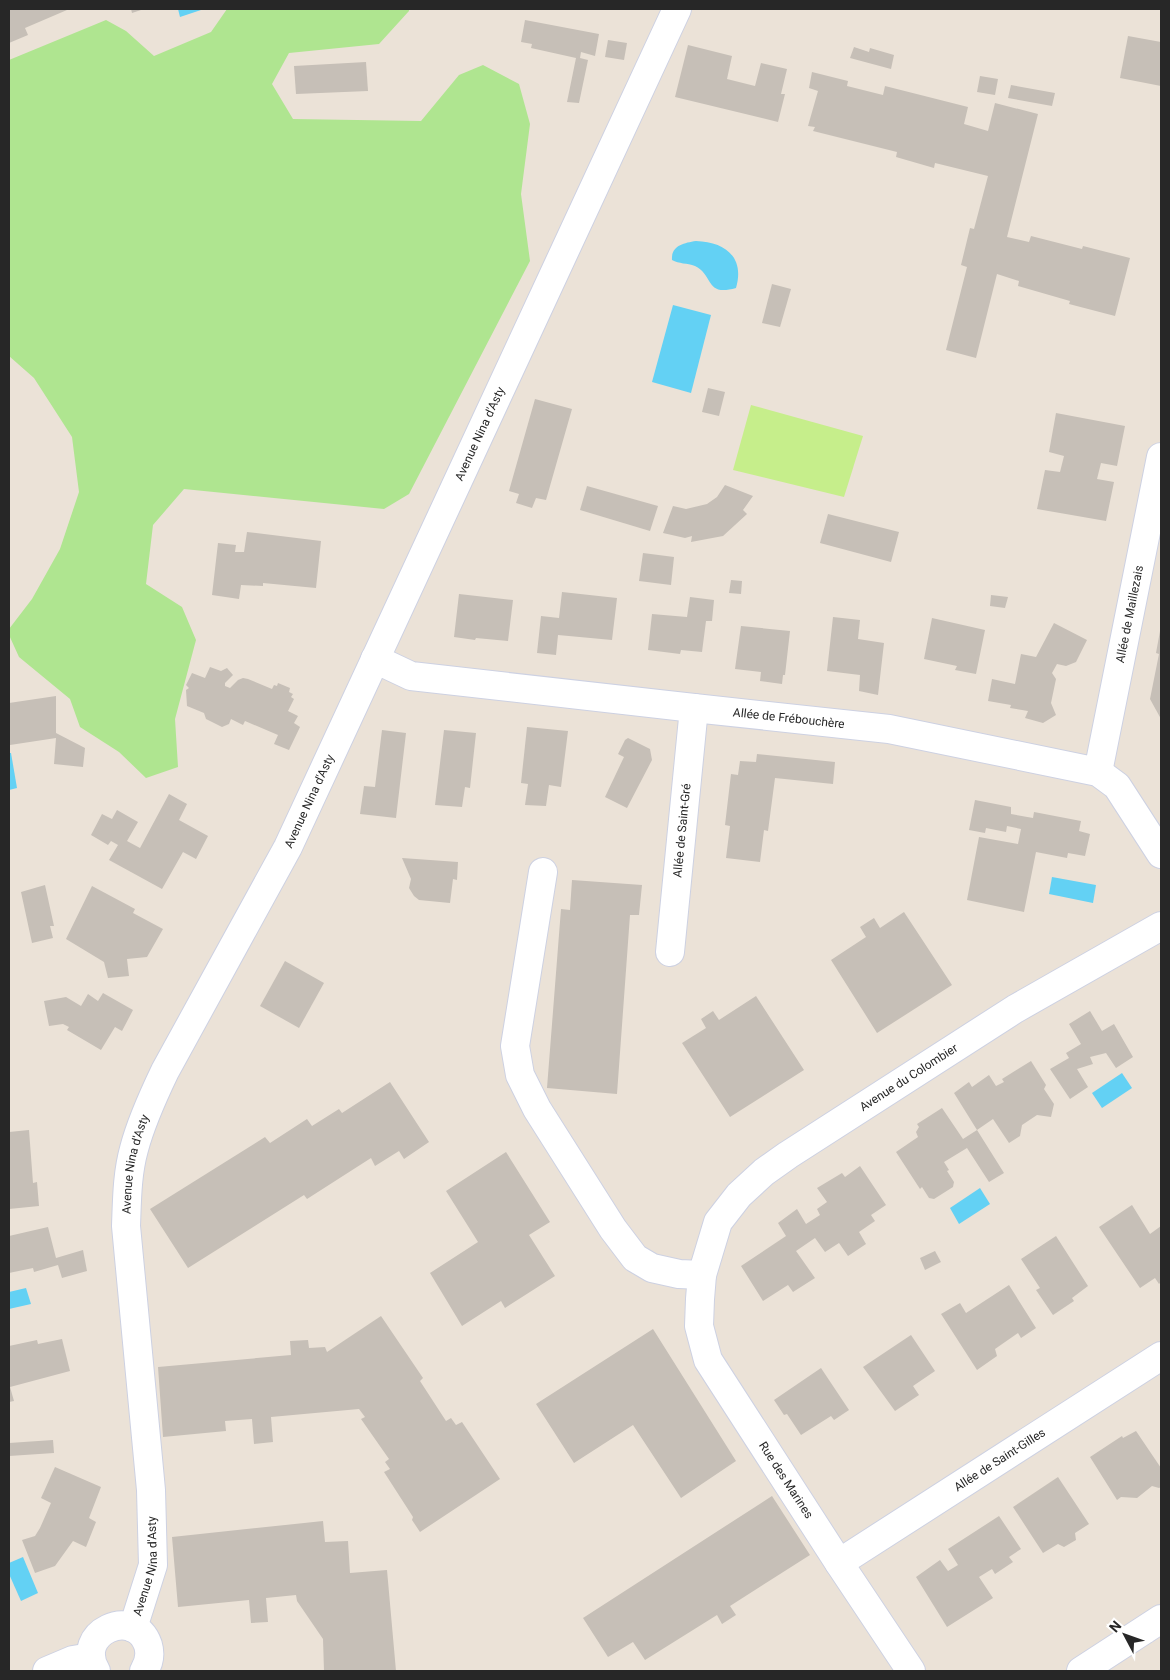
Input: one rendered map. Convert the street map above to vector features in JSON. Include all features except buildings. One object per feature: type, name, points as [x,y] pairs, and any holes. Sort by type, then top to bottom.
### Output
[{"type":"street","name":"Avenue Nina d'Asty","points":[[133,1628],[153,1565],[151,1490],[126,1226],[127,1190],[133,1151],[151,1100],[288,847],[677,9]]},
{"type":"street","name":"Allée de Maillezais","points":[[1098,772],[1153,538],[1161,457]]},
{"type":"street","name":"Allée de Frébouchère","points":[[375,659],[411,676],[889,728],[1098,772],[1117,786],[1161,854]]},
{"type":"street","name":"Allée de Saint-Gré","points":[[670,952],[694,708]]},
{"type":"street","points":[[543,872],[515,1046],[520,1075],[537,1109],[614,1229],[635,1258],[652,1268],[679,1274],[702,1275]]},
{"type":"street","name":"Avenue du Colombier","points":[[702,1275],[718,1222],[739,1195],[764,1172],[1015,1008],[1161,926]]},
{"type":"street","name":"Rue des Marines","points":[[702,1275],[699,1326],[708,1360],[839,1564],[911,1671]]},
{"type":"street","name":"Allée de Saint-Gilles","points":[[839,1564],[1161,1356]]},
{"type":"street","points":[[1081,1671],[1161,1619]]},
{"type":"street","points":[[47,1671],[74,1660],[94,1664],[92,1647],[96,1638],[104,1630],[113,1626],[123,1626],[133,1628],[141,1634],[146,1642],[150,1651],[149,1661],[144,1671]]},
{"type":"green space","points":[[227,9],[409,9],[379,44],[289,53],[272,84],[293,119],[421,121],[459,75],[483,65],[519,84],[530,124],[521,194],[530,261],[409,494],[384,509],[184,489],[153,525],[146,584],[182,607],[196,640],[175,719],[178,767],[146,778],[119,752],[80,727],[70,699],[19,657],[9,635],[9,629],[32,599],[60,549],[79,492],[72,437],[34,378],[9,356],[9,60],[106,20],[126,31],[154,56],[211,32]]},
{"type":"green space","points":[[751,405],[863,436],[844,497],[733,470]]},
{"type":"water","points":[[178,9],[204,9],[180,17]]},
{"type":"water","points":[[696,241],[716,244],[730,253],[738,268],[736,288],[719,290],[695,266],[672,260],[672,255],[676,248],[682,244]]},
{"type":"water","points":[[673,305],[711,315],[691,393],[652,382]]},
{"type":"water","points":[[9,753],[11,753],[17,788],[9,790]]},
{"type":"water","points":[[1052,877],[1096,885],[1093,903],[1049,894]]},
{"type":"water","points":[[1122,1073],[1132,1088],[1102,1108],[1092,1093]]},
{"type":"water","points":[[980,1188],[990,1204],[959,1224],[950,1208]]},
{"type":"water","points":[[26,1288],[31,1304],[9,1309],[9,1292]]},
{"type":"water","points":[[23,1557],[38,1593],[21,1601],[9,1574],[9,1563]]}]
